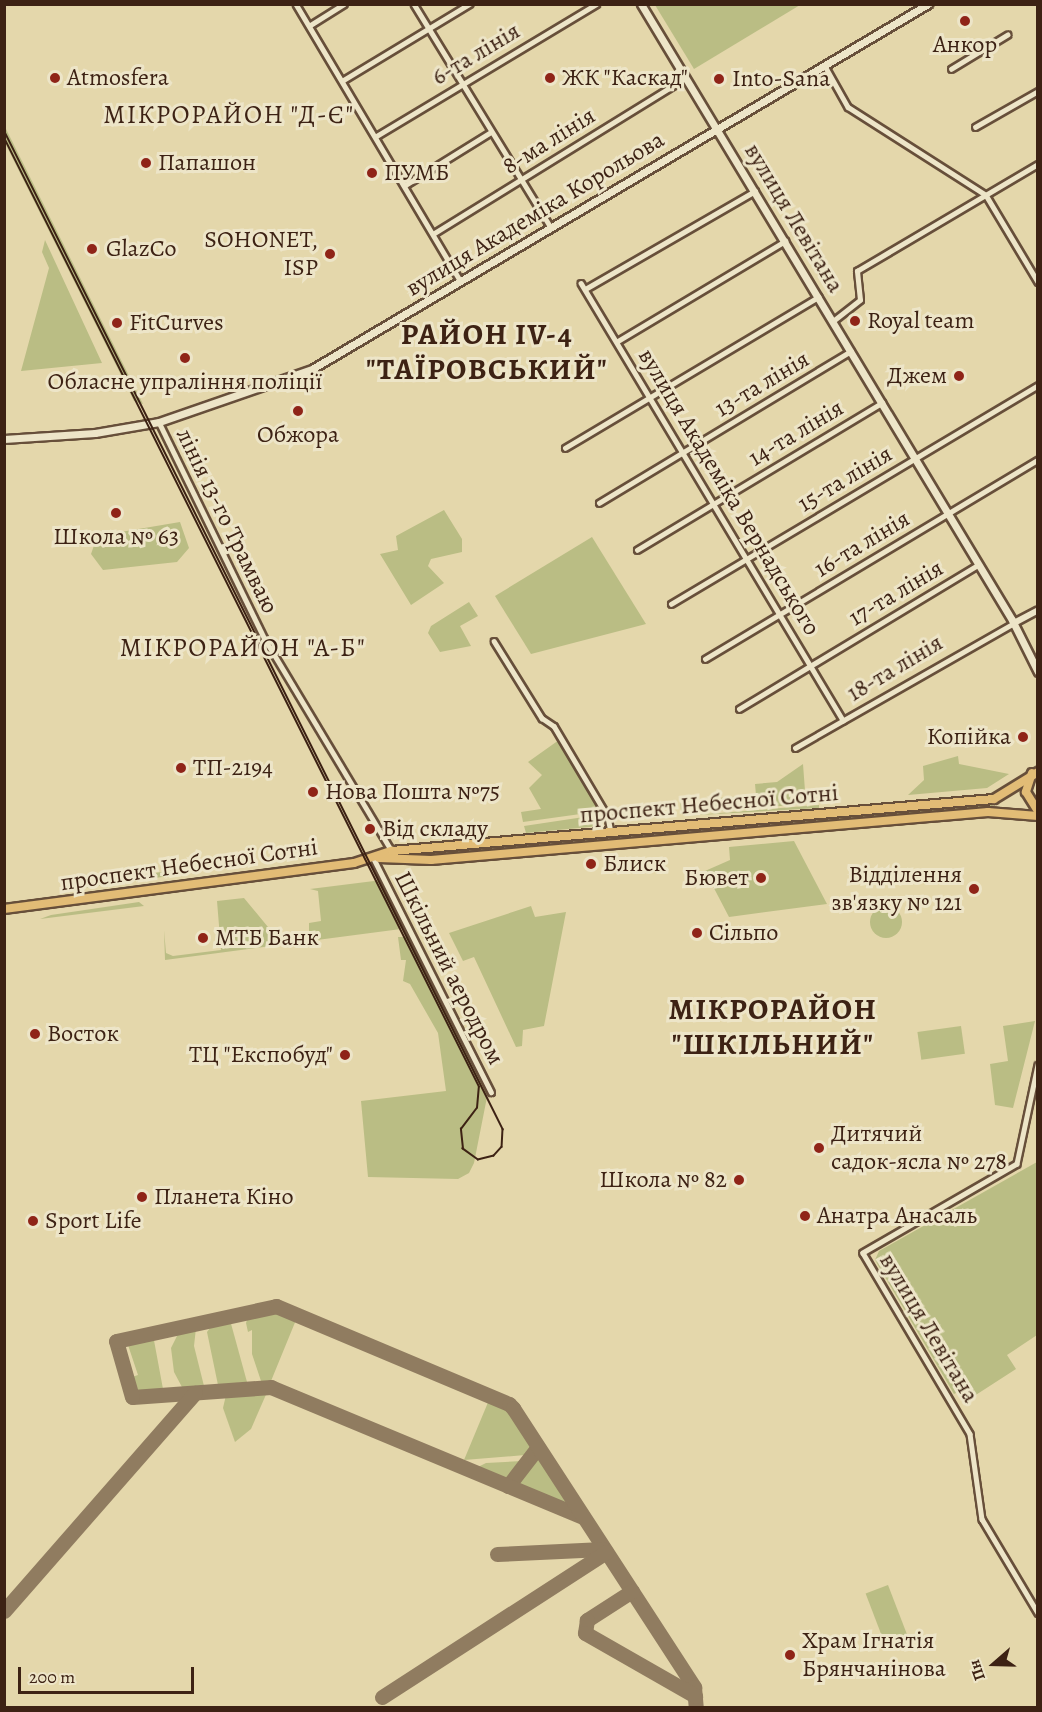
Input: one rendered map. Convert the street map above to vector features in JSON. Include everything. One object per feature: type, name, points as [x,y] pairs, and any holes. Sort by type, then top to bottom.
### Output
[{"type":"main road","name":"вулиця Левітана","points":[[640,4],[714,130],[755,191],[979,564],[1014,623],[1038,672]]},
{"type":"main road","name":"вулиця Академіка Корольова","points":[[4,439],[95,434],[159,422],[212,408],[312,369],[928,4]]},
{"type":"main road","name":"проспект Небесної Сотні","points":[[376,859],[392,851],[994,799],[1036,771]]},
{"type":"main road","points":[[1036,771],[1026,792],[1038,811]]},
{"type":"main road","name":"проспект Небесної Сотні","points":[[4,909],[376,859],[431,860],[988,812],[1038,816]]},
{"type":"main road","points":[[711,824],[712,834]]},
{"type":"street","points":[[296,4],[461,282]]},
{"type":"street","points":[[309,26],[344,4]]},
{"type":"street","points":[[414,4],[551,228]]},
{"type":"street","points":[[342,81],[469,4]]},
{"type":"street","name":"6-та лінія","points":[[375,137],[462,82],[596,4]]},
{"type":"street","points":[[951,69],[1006,35]]},
{"type":"street","points":[[825,66],[848,107],[986,195],[1038,282]]},
{"type":"street","name":"8-ма лінія","points":[[433,234],[684,79]]},
{"type":"street","points":[[975,127],[1038,91]]},
{"type":"street","points":[[404,186],[491,132]]},
{"type":"street","points":[[833,321],[860,300],[857,271],[1038,164]]},
{"type":"street","points":[[586,288],[755,191]]},
{"type":"street","points":[[618,341],[785,241]]},
{"type":"street","name":"вулиця Академіка Вернадського","points":[[581,283],[651,396],[843,720]]},
{"type":"street","points":[[566,448],[818,297]]},
{"type":"street","name":"13-та лінія","points":[[599,503],[851,351]]},
{"type":"street","name":"15-та лінія","points":[[671,604],[1038,385]]},
{"type":"street","name":"14-та лінія","points":[[637,550],[882,403]]},
{"type":"street","name":"лінія 13-го Трамваю","points":[[159,422],[265,639],[392,851]]},
{"type":"street","name":"16-та лінія","points":[[705,659],[1038,460]]},
{"type":"street","name":"17-та лінія","points":[[739,709],[979,564]]},
{"type":"street","points":[[1014,623],[1038,610]]},
{"type":"street","name":"18-та лінія","points":[[795,748],[1014,623]]},
{"type":"street","points":[[494,641],[542,718],[554,726],[608,817],[611,832]]},
{"type":"street","name":"Шкільний аеродром","points":[[376,859],[491,1092]]},
{"type":"street","name":"вулиця Левітана","points":[[1038,1065],[1022,1124],[1019,1162],[938,1214],[863,1253],[970,1434],[982,1519],[1038,1613]]},
{"type":"green space","points":[[655,5],[800,5],[694,69]]},
{"type":"green space","points":[[4,127],[143,404],[134,401],[5,143]]},
{"type":"green space","points":[[45,240],[102,363],[21,371],[49,268],[42,252]]},
{"type":"green space","points":[[444,510],[462,539],[462,552],[431,559],[428,566],[444,583],[411,605],[380,554],[398,550],[396,536]]},
{"type":"green space","points":[[180,522],[189,548],[177,562],[103,570],[91,554],[97,537],[85,538]]},
{"type":"green space","points":[[592,537],[646,624],[531,654],[495,596]]},
{"type":"green space","points":[[469,602],[478,616],[460,626],[471,646],[440,652],[428,633],[431,626]]},
{"type":"green space","points":[[559,740],[602,811],[523,822],[521,812],[541,809],[529,788],[542,775],[528,762]]},
{"type":"green space","points":[[958,756],[959,764],[1009,774],[987,788],[908,795],[924,780],[923,766]]},
{"type":"green space","points":[[803,764],[806,804],[681,814],[680,801],[756,795],[755,784],[777,782]]},
{"type":"green space","points":[[819,805],[819,808],[682,816]]},
{"type":"green space","points":[[992,805],[992,807],[716,828],[759,823]]},
{"type":"green space","points":[[604,814],[600,826],[526,833],[524,826]]},
{"type":"green space","points":[[675,831],[401,857],[401,855]]},
{"type":"green space","points":[[794,841],[827,904],[729,917],[705,871],[730,860],[729,847]]},
{"type":"green space","points":[[183,868],[183,874],[78,889],[78,887]]},
{"type":"green space","points":[[382,880],[404,924],[401,929],[165,960],[164,930],[166,953],[173,956],[221,950],[217,901],[244,898],[268,927],[269,938],[309,933],[309,923],[321,921],[318,891],[310,889]]},
{"type":"green space","points":[[139,902],[144,906],[40,919],[51,915]]},
{"type":"green space","points":[[531,906],[535,917],[566,912],[544,1026],[523,1030],[522,1046],[516,1047],[474,957],[463,961],[449,933]]},
{"type":"green space","points":[[886,906],[897,911],[902,922],[897,933],[886,938],[875,933],[870,922],[875,911]]},
{"type":"green space","points":[[398,937],[411,937],[488,1092],[474,1163],[469,1173],[458,1179],[368,1177],[361,1101],[446,1091],[438,1033],[410,984],[403,981],[406,960],[401,960]]},
{"type":"green space","points":[[1035,1021],[1013,1108],[995,1105],[990,1064],[1008,1061],[1003,1026]]},
{"type":"green space","points":[[961,1026],[965,1054],[921,1060],[917,1032]]},
{"type":"green space","points":[[1037,1162],[1037,1335],[1007,1355],[1016,1369],[968,1400],[962,1390],[954,1394],[875,1260],[879,1251]]},
{"type":"green space","points":[[276,1312],[296,1320],[271,1381],[261,1381],[252,1354],[252,1330],[248,1332],[246,1323],[248,1317]]},
{"type":"green space","points":[[230,1320],[247,1382],[218,1385],[207,1332],[213,1324]]},
{"type":"green space","points":[[196,1328],[194,1346],[204,1386],[183,1389],[174,1372],[171,1348],[180,1330]]},
{"type":"green space","points":[[153,1335],[163,1389],[143,1392],[135,1389],[132,1377],[138,1375],[127,1342]]},
{"type":"green space","points":[[268,1390],[251,1429],[235,1442],[223,1408],[226,1395]]},
{"type":"green space","points":[[489,1400],[510,1413],[532,1446],[525,1455],[464,1460]]},
{"type":"green space","points":[[538,1458],[568,1503],[567,1504],[516,1483]]},
{"type":"green space","points":[[522,1461],[508,1479],[478,1467],[486,1463]]},
{"type":"green space","points":[[888,1585],[908,1636],[885,1645],[866,1594]]},
{"type":"taxiway","points":[[583,1517],[271,1387],[132,1397],[116,1341],[276,1306],[509,1404],[513,1408],[694,1687],[696,1708]]},
{"type":"taxiway","points":[[4,1611],[195,1393]]},
{"type":"taxiway","points":[[508,1486],[538,1447]]},
{"type":"taxiway","points":[[497,1554],[603,1549]]},
{"type":"taxiway","points":[[382,1697],[606,1552]]},
{"type":"taxiway","points":[[632,1591],[587,1620],[585,1633],[695,1696]]},
{"type":"tram line","points":[[4,130],[503,1129],[502,1147],[494,1156],[478,1160],[463,1149],[461,1129],[477,1108],[479,1087],[4,138]]},
{"type":"place","name":"Анкор","points":[[965,21]]},
{"type":"place","name":"Atmosfera","points":[[55,78]]},
{"type":"place","name":"ЖК \"Каскад\"","points":[[550,78]]},
{"type":"place","name":"Into-Sana","points":[[719,79]]},
{"type":"place","name":"Папашон","points":[[146,163]]},
{"type":"place","name":"ПУМБ","points":[[372,173]]},
{"type":"place","name":"GlazCo","points":[[92,249]]},
{"type":"place","name":"SOHONET, ISP","points":[[330,254]]},
{"type":"place","name":"Royal team","points":[[855,321]]},
{"type":"place","name":"FitCurves","points":[[117,323]]},
{"type":"place","name":"Обласне упраління поліції","points":[[185,358]]},
{"type":"place","name":"Джем","points":[[959,376]]},
{"type":"place","name":"Обжора","points":[[298,411]]},
{"type":"place","name":"Школа № 63","points":[[116,513]]},
{"type":"place","name":"Копійка","points":[[1023,737]]},
{"type":"place","name":"ТП-2194","points":[[181,768]]},
{"type":"place","name":"Нова Пошта №75","points":[[313,792]]},
{"type":"place","name":"Від складу","points":[[370,829]]},
{"type":"place","name":"Блиск","points":[[591,864]]},
{"type":"place","name":"Бювет","points":[[761,878]]},
{"type":"place","name":"Відділення зв'язку № 121","points":[[974,889]]},
{"type":"place","name":"Сільпо","points":[[697,933]]},
{"type":"place","name":"МТБ Банк","points":[[203,938]]},
{"type":"place","name":"Восток","points":[[35,1034]]},
{"type":"place","name":"ТЦ \"Експобуд\"","points":[[345,1055]]},
{"type":"place","name":"Дитячий садок-ясла № 278","points":[[819,1148]]},
{"type":"place","name":"Школа № 82","points":[[739,1180]]},
{"type":"place","name":"Планета Кіно","points":[[142,1197]]},
{"type":"place","name":"Анатра Анасаль","points":[[805,1216]]},
{"type":"place","name":"Sport Life","points":[[33,1221]]},
{"type":"place","name":"Храм Ігнатія Брянчанінова","points":[[790,1655]]},
{"type":"district","name":"МІКРОРАЙОН \"Д-Є\"","points":[[229,115]]},
{"type":"district","name":"РАЙОН IV-4 \"ТАЇРОВСЬКИЙ\"","points":[[487,351]]},
{"type":"district","name":"МІКРОРАЙОН \"А-Б\"","points":[[243,648]]},
{"type":"district","name":"МІКРОРАЙОН \"ШКІЛЬНИЙ\"","points":[[773,1026]]}]
